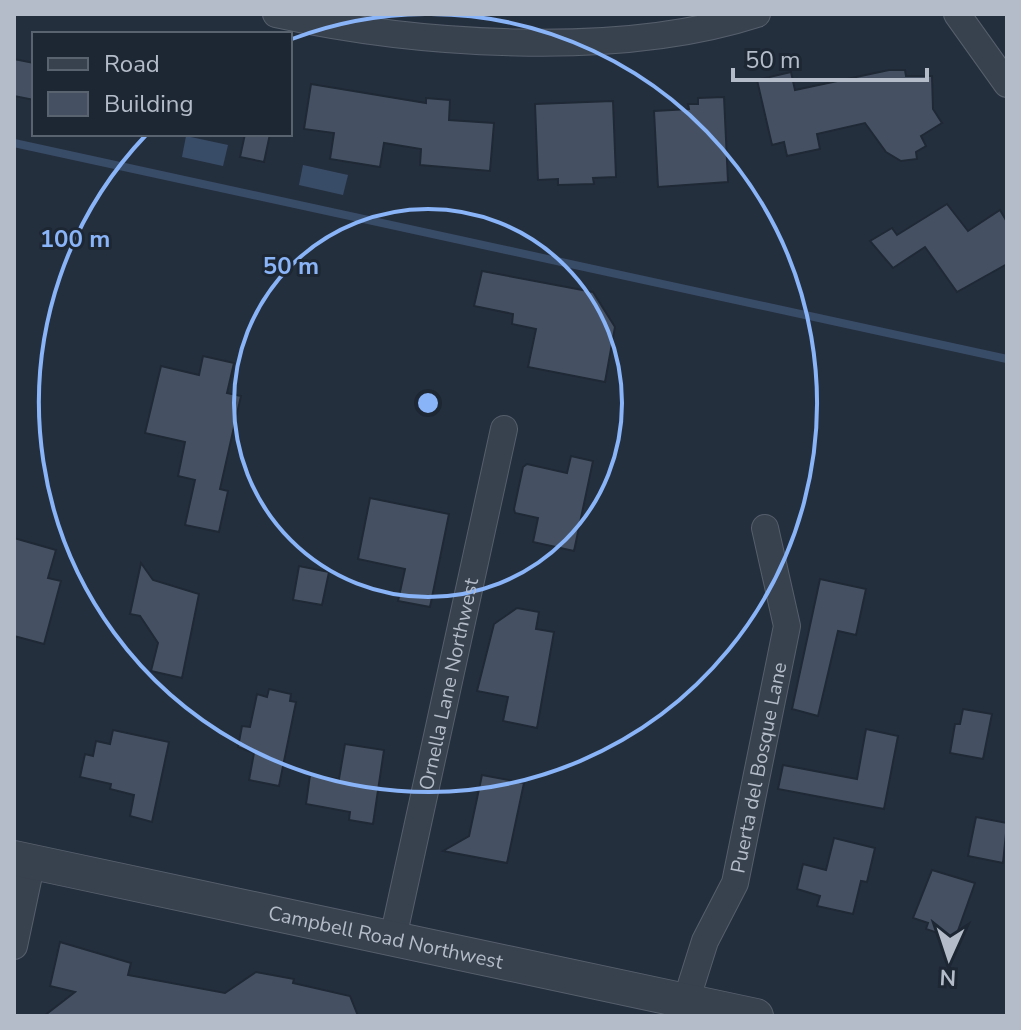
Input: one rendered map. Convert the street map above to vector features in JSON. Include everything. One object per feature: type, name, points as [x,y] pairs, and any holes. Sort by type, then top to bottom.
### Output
[{"type":"street","points":[[276,14],[324,25],[447,39],[552,43],[642,36],[757,14]]},
{"type":"street","points":[[957,14],[1007,84]]},
{"type":"street","name":"Ornella Lane Northwest","points":[[393,938],[504,429]]},
{"type":"street","name":"Puerta del Bosque Lane","points":[[686,1001],[705,941],[735,883],[787,626],[765,528]]},
{"type":"street","points":[[14,946],[23,860]]},
{"type":"street","name":"Campbell Road Northwest","points":[[23,860],[756,1016]]},
{"type":"water","points":[[186,136],[228,145],[223,166],[182,157]]},
{"type":"water","points":[[303,165],[348,175],[343,195],[299,185]]},
{"type":"building","points":[[14,59],[32,63],[32,100],[14,96]]},
{"type":"building","points":[[889,70],[905,70],[906,76],[932,76],[933,109],[942,123],[921,136],[926,146],[916,152],[917,159],[901,161],[886,152],[865,123],[817,134],[820,149],[787,156],[784,142],[772,145],[757,80],[791,72],[795,90]]},
{"type":"building","points":[[311,84],[426,103],[426,98],[450,100],[449,120],[494,123],[490,171],[420,165],[421,149],[384,143],[380,167],[330,159],[334,133],[304,129]]},
{"type":"building","points":[[724,97],[728,182],[658,187],[654,111],[689,109],[688,104],[698,104],[698,98]]},
{"type":"building","points":[[613,101],[616,177],[593,178],[594,184],[558,185],[558,179],[538,180],[535,104]]},
{"type":"building","points":[[245,136],[270,136],[264,162],[240,157]]},
{"type":"building","points":[[947,204],[968,231],[1000,210],[1007,222],[1007,264],[957,292],[925,247],[893,268],[870,241],[892,228],[897,235]]},
{"type":"building","points":[[482,271],[593,292],[615,327],[605,382],[528,367],[536,329],[512,324],[513,314],[474,306]]},
{"type":"building","points":[[203,356],[234,363],[227,393],[241,396],[220,489],[228,491],[219,532],[185,525],[195,480],[178,476],[185,442],[145,433],[161,366],[199,375]]},
{"type":"building","points":[[571,456],[593,461],[574,551],[533,542],[538,518],[515,513],[514,509],[523,467],[527,464],[567,473]]},
{"type":"building","points":[[370,498],[449,514],[430,607],[398,601],[405,569],[358,559]]},
{"type":"building","points":[[14,538],[56,550],[48,578],[61,581],[44,644],[14,636]]},
{"type":"building","points":[[141,563],[153,580],[199,594],[182,678],[151,671],[158,643],[140,616],[130,614]]},
{"type":"building","points":[[299,566],[329,572],[322,605],[293,600]]},
{"type":"building","points":[[820,579],[866,589],[856,635],[838,631],[818,716],[792,709]]},
{"type":"building","points":[[517,608],[539,612],[536,629],[554,632],[537,728],[503,721],[508,697],[477,691],[494,624]]},
{"type":"building","points":[[269,689],[291,694],[290,701],[296,702],[279,786],[249,780],[254,753],[238,747],[242,726],[250,727],[257,694],[267,697]]},
{"type":"building","points":[[963,709],[992,714],[983,759],[950,753],[955,724],[960,724]]},
{"type":"building","points":[[866,729],[898,736],[884,809],[778,789],[783,765],[857,779]]},
{"type":"building","points":[[113,730],[169,742],[152,822],[130,816],[134,795],[110,789],[111,784],[80,777],[85,754],[93,756],[96,741],[110,744]]},
{"type":"building","points":[[345,744],[384,750],[373,824],[349,820],[350,812],[306,804],[310,775],[339,779]]},
{"type":"building","points":[[482,775],[524,783],[507,863],[443,851],[469,836]]},
{"type":"building","points":[[976,817],[1007,823],[1003,863],[968,856]]},
{"type":"building","points":[[834,838],[875,848],[867,882],[861,881],[853,914],[817,906],[820,896],[797,889],[803,864],[826,870]]},
{"type":"building","points":[[932,870],[975,883],[955,939],[926,929],[928,923],[913,918]]},
{"type":"building","points":[[60,942],[131,963],[128,975],[225,993],[256,972],[294,979],[293,983],[350,996],[358,1016],[44,1016],[75,992],[50,986]]},
{"type":"waterway","points":[[14,143],[1007,359]]}]
